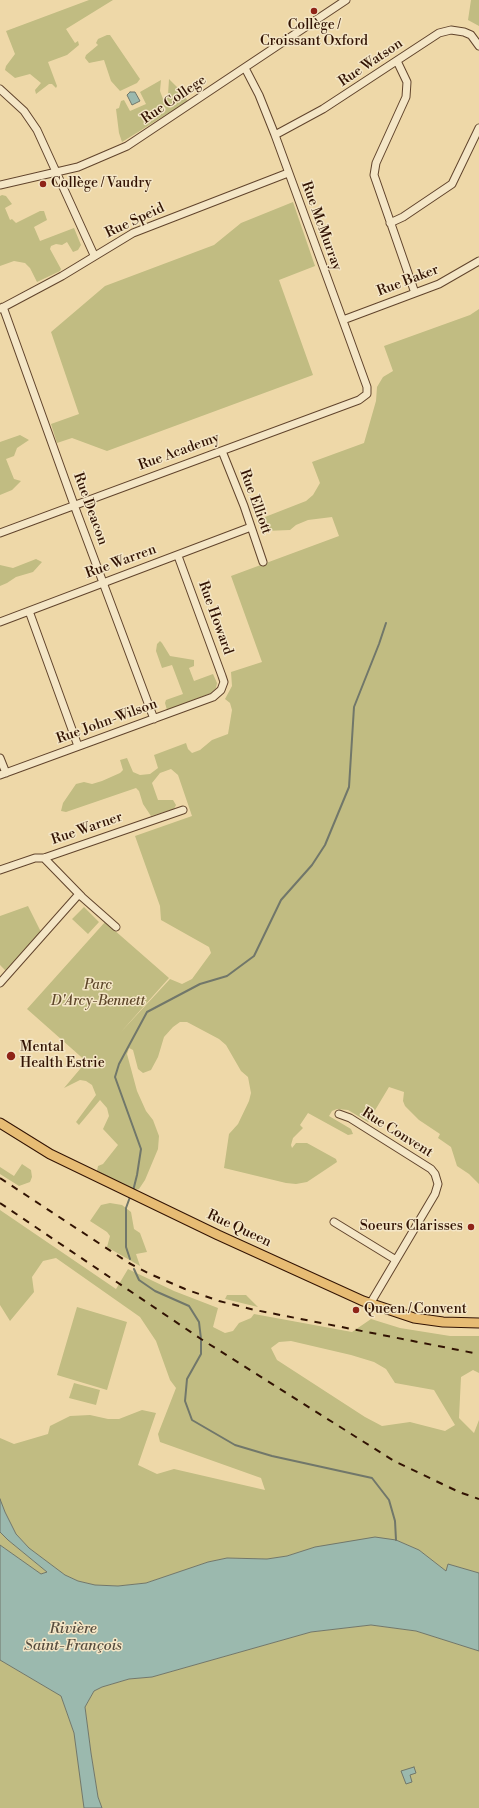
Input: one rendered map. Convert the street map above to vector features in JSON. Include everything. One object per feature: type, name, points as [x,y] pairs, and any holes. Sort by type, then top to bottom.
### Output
[{"type":"main road","name":"Rue Queen","points":[[0,1123],[38,1148],[304,1276],[370,1304],[403,1315],[427,1320],[479,1323]]},
{"type":"street","name":"Rue College","points":[[0,185],[57,173],[88,164],[131,144],[343,1]]},
{"type":"street","name":"Rue Watson","points":[[275,135],[323,109],[398,61],[432,37],[446,30],[464,32],[471,35],[479,46]]},
{"type":"street","points":[[398,61],[407,82],[406,97],[374,170],[375,181],[415,293]]},
{"type":"street","name":"Rue McMurray","points":[[245,68],[260,95],[275,135],[343,320],[366,387],[367,394]]},
{"type":"street","points":[[0,89],[28,117],[37,130],[94,255]]},
{"type":"street","points":[[390,223],[403,217],[452,184],[479,128]]},
{"type":"street","name":"Rue Speid","points":[[2,308],[62,276],[118,240],[143,228],[288,173]]},
{"type":"street","name":"Rue Baker","points":[[343,320],[448,280],[479,261]]},
{"type":"street","name":"Rue Deacon","points":[[2,308],[154,719]]},
{"type":"street","name":"Rue Academy","points":[[0,533],[359,400],[367,394]]},
{"type":"street","name":"Rue Elliott","points":[[222,451],[263,562]]},
{"type":"street","name":"Rue Warren","points":[[0,622],[103,582],[178,556],[251,528]]},
{"type":"street","name":"Rue Howard","points":[[178,556],[224,682],[221,690]]},
{"type":"street","points":[[29,611],[78,746]]},
{"type":"street","name":"Rue John-Wilson","points":[[3,774],[213,697],[221,690]]},
{"type":"street","points":[[0,758],[3,774]]},
{"type":"street","name":"Rue Warner","points":[[0,870],[27,860],[44,858],[182,810]]},
{"type":"street","points":[[44,858],[79,894],[116,927]]},
{"type":"street","points":[[0,983],[79,894]]},
{"type":"street","name":"Rue Convent","points":[[339,1114],[350,1118],[427,1166],[435,1174],[438,1184],[435,1194],[370,1304]]},
{"type":"street","points":[[334,1222],[396,1260]]},
{"type":"green space","points":[[89,0],[113,0],[66,29],[75,43],[78,41],[79,45],[67,55],[48,62],[57,86],[56,88],[52,84],[49,84],[36,94],[35,90],[41,83],[30,74],[15,78],[5,70],[6,66],[15,54],[6,31]]},
{"type":"green space","points":[[471,0],[479,0],[479,26],[468,20]]},
{"type":"green space","points":[[110,35],[140,79],[137,83],[120,91],[111,81],[104,60],[89,63],[85,58],[86,55],[98,45],[96,43],[98,39]]},
{"type":"green space","points":[[169,79],[188,101],[122,142],[119,133],[116,109],[119,108],[121,101],[124,100],[130,111],[146,104],[140,92],[161,80],[160,91],[163,99],[168,95]]},
{"type":"green space","points":[[0,196],[6,196],[12,204],[5,208],[10,220],[12,219],[16,223],[40,211],[44,211],[47,220],[34,227],[40,241],[74,228],[81,245],[78,250],[73,252],[67,242],[62,245],[56,244],[51,246],[50,249],[61,269],[60,271],[37,282],[30,268],[25,263],[14,261],[0,266]]},
{"type":"green space","points":[[293,202],[315,266],[279,280],[313,375],[107,451],[72,438],[57,443],[51,424],[79,414],[51,332],[105,286],[214,245],[241,223]]},
{"type":"green space","name":"Parc D'Arcy-Bennett","points":[[479,309],[479,1184],[469,1174],[457,1166],[451,1147],[438,1138],[440,1134],[419,1120],[405,1106],[403,1101],[404,1092],[389,1087],[368,1122],[348,1110],[337,1109],[332,1111],[329,1116],[351,1129],[353,1134],[348,1135],[308,1113],[300,1125],[303,1128],[293,1138],[291,1145],[292,1148],[296,1143],[307,1143],[336,1159],[337,1162],[307,1182],[296,1184],[286,1183],[224,1168],[229,1134],[238,1124],[249,1101],[251,1093],[248,1077],[241,1071],[226,1045],[219,1039],[187,1022],[180,1022],[164,1037],[158,1057],[151,1070],[143,1073],[138,1069],[133,1050],[129,1048],[127,1054],[137,1091],[146,1111],[153,1120],[159,1136],[158,1149],[145,1180],[139,1189],[135,1190],[97,1171],[98,1166],[103,1164],[118,1145],[103,1129],[109,1116],[107,1108],[100,1100],[79,1125],[76,1122],[96,1095],[92,1085],[86,1081],[80,1080],[64,1088],[86,1062],[88,1063],[27,1009],[105,922],[169,978],[120,1033],[170,979],[182,984],[192,979],[211,953],[209,947],[161,920],[160,906],[135,836],[192,816],[178,775],[171,769],[160,773],[152,783],[158,800],[173,800],[176,805],[174,809],[151,816],[143,804],[139,791],[136,788],[66,812],[61,811],[63,803],[76,784],[84,782],[92,784],[120,773],[123,770],[120,760],[127,758],[133,772],[140,775],[150,774],[158,768],[154,755],[186,743],[188,749],[192,753],[200,750],[212,740],[228,734],[232,710],[230,703],[225,699],[232,686],[231,672],[262,662],[231,576],[339,536],[332,517],[308,520],[296,525],[290,530],[265,531],[260,524],[265,517],[306,501],[313,495],[320,483],[312,462],[364,443],[376,401],[377,387],[383,377],[393,371],[384,346],[470,315]]},
{"type":"green space","points":[[20,435],[29,440],[17,448],[14,456],[6,459],[14,479],[21,481],[12,490],[0,495],[0,442]]},
{"type":"green space","points":[[36,559],[42,562],[33,572],[16,577],[0,586],[0,565],[13,568]]},
{"type":"green space","points":[[160,641],[170,656],[194,660],[194,666],[189,668],[194,681],[213,674],[217,683],[216,688],[211,693],[167,710],[165,703],[166,700],[183,694],[172,665],[162,668],[156,651],[157,644]]},
{"type":"green space","points":[[28,906],[41,932],[6,971],[0,965],[0,916]]},
{"type":"green space","points":[[84,907],[99,922],[88,934],[72,919]]},
{"type":"green space","points":[[22,1164],[31,1170],[32,1177],[30,1182],[19,1186],[0,1174],[0,1167],[14,1176]]},
{"type":"green space","points":[[110,1203],[122,1205],[131,1212],[134,1229],[140,1233],[147,1252],[136,1254],[140,1266],[107,1247],[110,1236],[107,1232],[90,1221],[101,1205]]},
{"type":"green space","points":[[0,1210],[116,1289],[128,1269],[174,1291],[218,1308],[213,1327],[225,1333],[233,1331],[239,1323],[251,1318],[254,1314],[352,1332],[371,1319],[400,1328],[450,1336],[479,1336],[479,1373],[473,1370],[461,1377],[459,1418],[474,1433],[479,1420],[479,1573],[448,1564],[446,1571],[419,1550],[396,1540],[315,1547],[287,1556],[267,1559],[227,1558],[208,1562],[146,1583],[118,1586],[95,1585],[78,1581],[65,1575],[29,1548],[16,1534],[5,1512],[0,1499],[0,1438],[14,1444],[48,1434],[50,1426],[70,1416],[90,1415],[108,1419],[119,1419],[142,1410],[156,1413],[138,1465],[157,1474],[174,1469],[265,1490],[261,1478],[160,1442],[158,1434],[176,1388],[170,1380],[156,1341],[140,1317],[56,1258],[43,1261],[32,1277],[34,1292],[10,1321],[0,1305]],"holes":[[[291,1341],[374,1362],[386,1369],[395,1383],[434,1390],[455,1425],[445,1431],[410,1422],[382,1426],[365,1417],[277,1360],[271,1348],[279,1342]]]},
{"type":"green space","points":[[227,1295],[246,1295],[258,1307],[225,1299]]},
{"type":"green space","points":[[77,1307],[127,1322],[107,1390],[57,1375]]},
{"type":"green space","points":[[74,1383],[100,1390],[96,1405],[69,1398]]},
{"type":"green space","points":[[0,1532],[47,1572],[41,1574],[0,1545]]},
{"type":"green space","points":[[371,1625],[416,1631],[479,1651],[479,1808],[102,1808],[98,1797],[85,1707],[94,1691],[129,1679],[152,1677],[311,1632]]},
{"type":"green space","points":[[0,1660],[61,1696],[74,1733],[84,1808],[0,1808]]},
{"type":"water","points":[[130,92],[135,92],[140,101],[132,105],[127,95]]},
{"type":"water","name":"Rivière Saint-François","points":[[0,1499],[16,1534],[29,1548],[65,1575],[78,1581],[95,1585],[118,1586],[146,1583],[208,1562],[227,1558],[267,1559],[287,1556],[315,1547],[375,1537],[396,1540],[419,1550],[446,1571],[448,1564],[479,1573],[479,1651],[416,1631],[371,1625],[311,1632],[152,1677],[129,1679],[102,1687],[94,1691],[85,1707],[98,1797],[102,1808],[84,1808],[74,1733],[61,1696],[0,1660],[0,1545],[41,1574],[47,1572],[0,1532]]},
{"type":"water","points":[[414,1767],[416,1773],[410,1775],[412,1782],[406,1784],[401,1771]]},
{"type":"waterway","points":[[133,1191],[141,1149],[115,1077],[119,1064],[147,1012],[200,984],[227,976],[254,956],[281,900],[312,865],[325,845],[349,787],[354,707],[386,623]]},
{"type":"waterway","points":[[130,1197],[126,1208],[126,1247],[130,1259]]},
{"type":"waterway","points":[[134,1269],[139,1280],[155,1291],[189,1306],[199,1322],[201,1354],[187,1379],[185,1401],[192,1420],[235,1445],[272,1456],[372,1478],[389,1500],[395,1521],[396,1540]]},
{"type":"railway","points":[[0,1178],[129,1263],[185,1289],[219,1301],[255,1310],[479,1354]]},
{"type":"railway","points":[[0,1203],[201,1339],[394,1461],[459,1492],[479,1499]]},
{"type":"place","name":"Collège / Croissant Oxford","points":[[314,11]]},
{"type":"place","name":"Collège / Vaudry","points":[[43,184]]},
{"type":"place","name":"Mental Health Estrie","points":[[11,1056]]},
{"type":"place","name":"Soeurs Clarisses","points":[[471,1227]]},
{"type":"place","name":"Queen / Convent","points":[[356,1310]]}]
